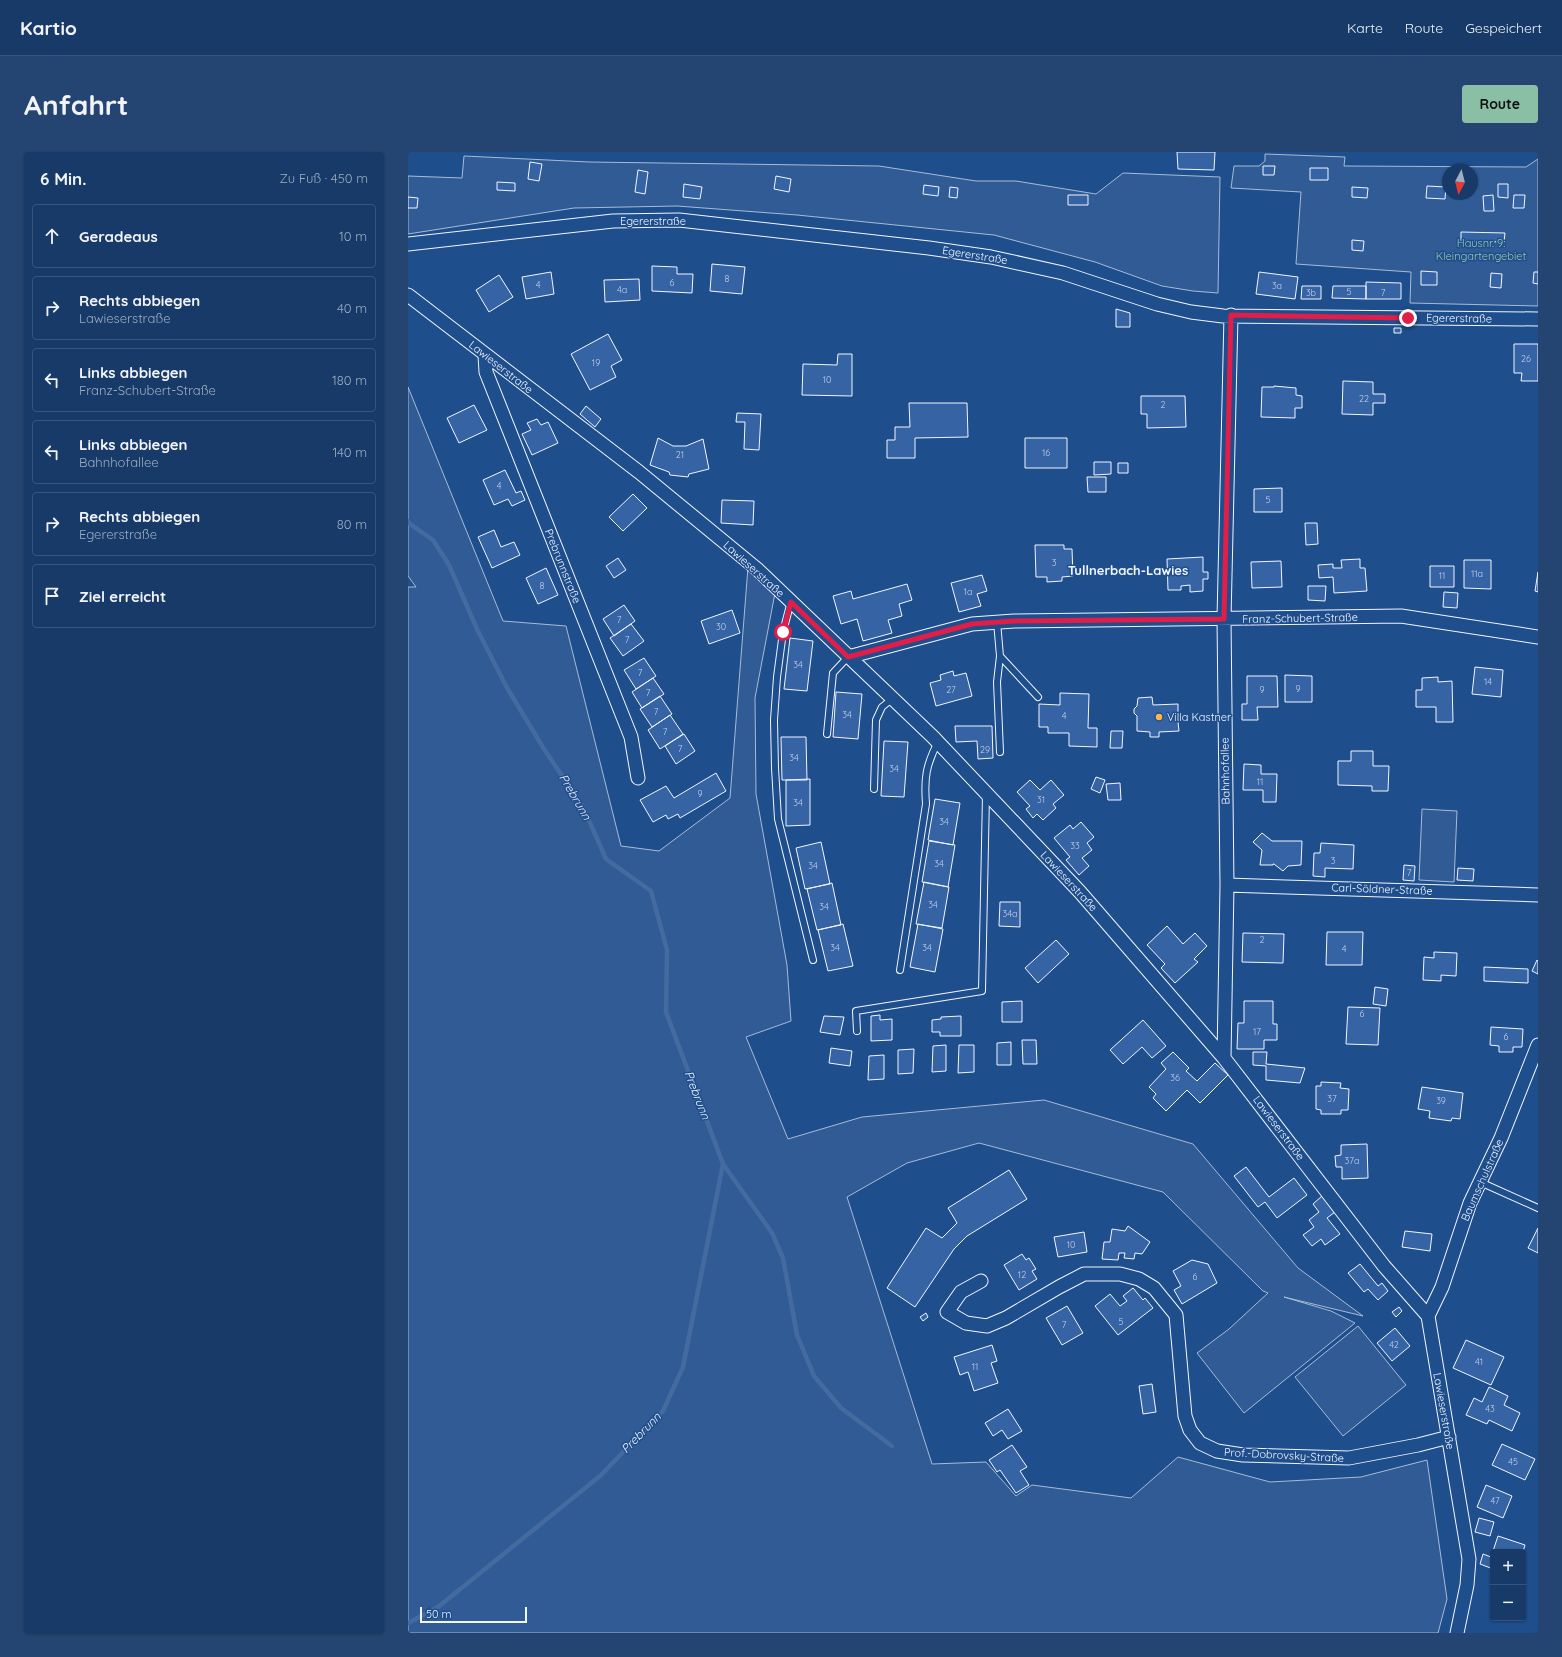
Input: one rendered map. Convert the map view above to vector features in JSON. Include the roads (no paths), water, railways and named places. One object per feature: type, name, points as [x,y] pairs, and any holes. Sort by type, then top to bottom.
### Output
[{"type":"street","name":"Egererstraße","points":[[408,244],[613,220],[679,220],[929,248],[991,257],[1063,273],[1157,304],[1191,312],[1231,315],[1538,319]]},
{"type":"street","name":"Lawieserstraße","points":[[408,295],[639,472],[757,569],[938,742],[1080,892],[1224,1058],[1384,1266],[1428,1316],[1469,1559],[1467,1584],[1457,1633]]},
{"type":"street","name":"Bahnhofallee","points":[[1224,1058],[1227,885],[1224,619],[1231,315]]},
{"type":"street","name":"Prebrunnstraße","points":[[485,355],[486,372],[631,737],[638,778]]},
{"type":"street","name":"Franz-Schubert-Straße","points":[[848,657],[972,624],[997,622],[1401,616],[1538,636]]},
{"type":"street","name":"Carl-Söldner-Straße","points":[[1227,885],[1538,895]]},
{"type":"street","name":"Baumschulstraße","points":[[1428,1316],[1442,1287],[1470,1203],[1501,1138],[1538,1045]]},
{"type":"street","name":"Prof.-Dobrovsky-Straße","points":[[981,1281],[961,1292],[947,1312],[966,1323],[987,1326],[1006,1318],[1084,1274],[1120,1274],[1138,1279],[1154,1288],[1176,1315],[1185,1416],[1190,1430],[1200,1443],[1218,1451],[1243,1455],[1349,1458],[1418,1445],[1449,1437]]},
{"type":"lane","points":[[791,602],[783,632],[777,677],[774,720],[778,819],[813,960]]},
{"type":"lane","points":[[997,622],[1000,656],[998,682],[1000,752]]},
{"type":"lane","points":[[1000,656],[1038,697]]},
{"type":"lane","points":[[827,734],[833,673],[848,657]]},
{"type":"lane","points":[[874,789],[876,720],[882,707],[892,699]]},
{"type":"lane","points":[[900,970],[926,804],[924,785],[926,770],[938,742]]},
{"type":"lane","points":[[857,1031],[856,1011],[982,991],[986,793]]},
{"type":"lane","points":[[1480,1182],[1538,1208]]},
{"type":"waterway","name":"Prebrunn","points":[[408,521],[433,540],[449,565],[477,629],[506,686],[544,749],[583,807],[606,859],[651,891],[667,950],[666,1012],[723,1164],[683,1367],[663,1411],[600,1476],[438,1607],[408,1623]]},
{"type":"waterway","points":[[723,1164],[772,1233],[783,1258],[797,1335],[814,1376],[841,1408],[892,1446]]},
{"type":"place","name":"Villa Kastner","points":[[1159,717]]},
{"type":"district","name":"Tullnerbach-Lawies","points":[[1128,570]]},
{"type":"park label","name":"Hausnr. 9: Kleingartengebiet","points":[[1481,249]]}]
